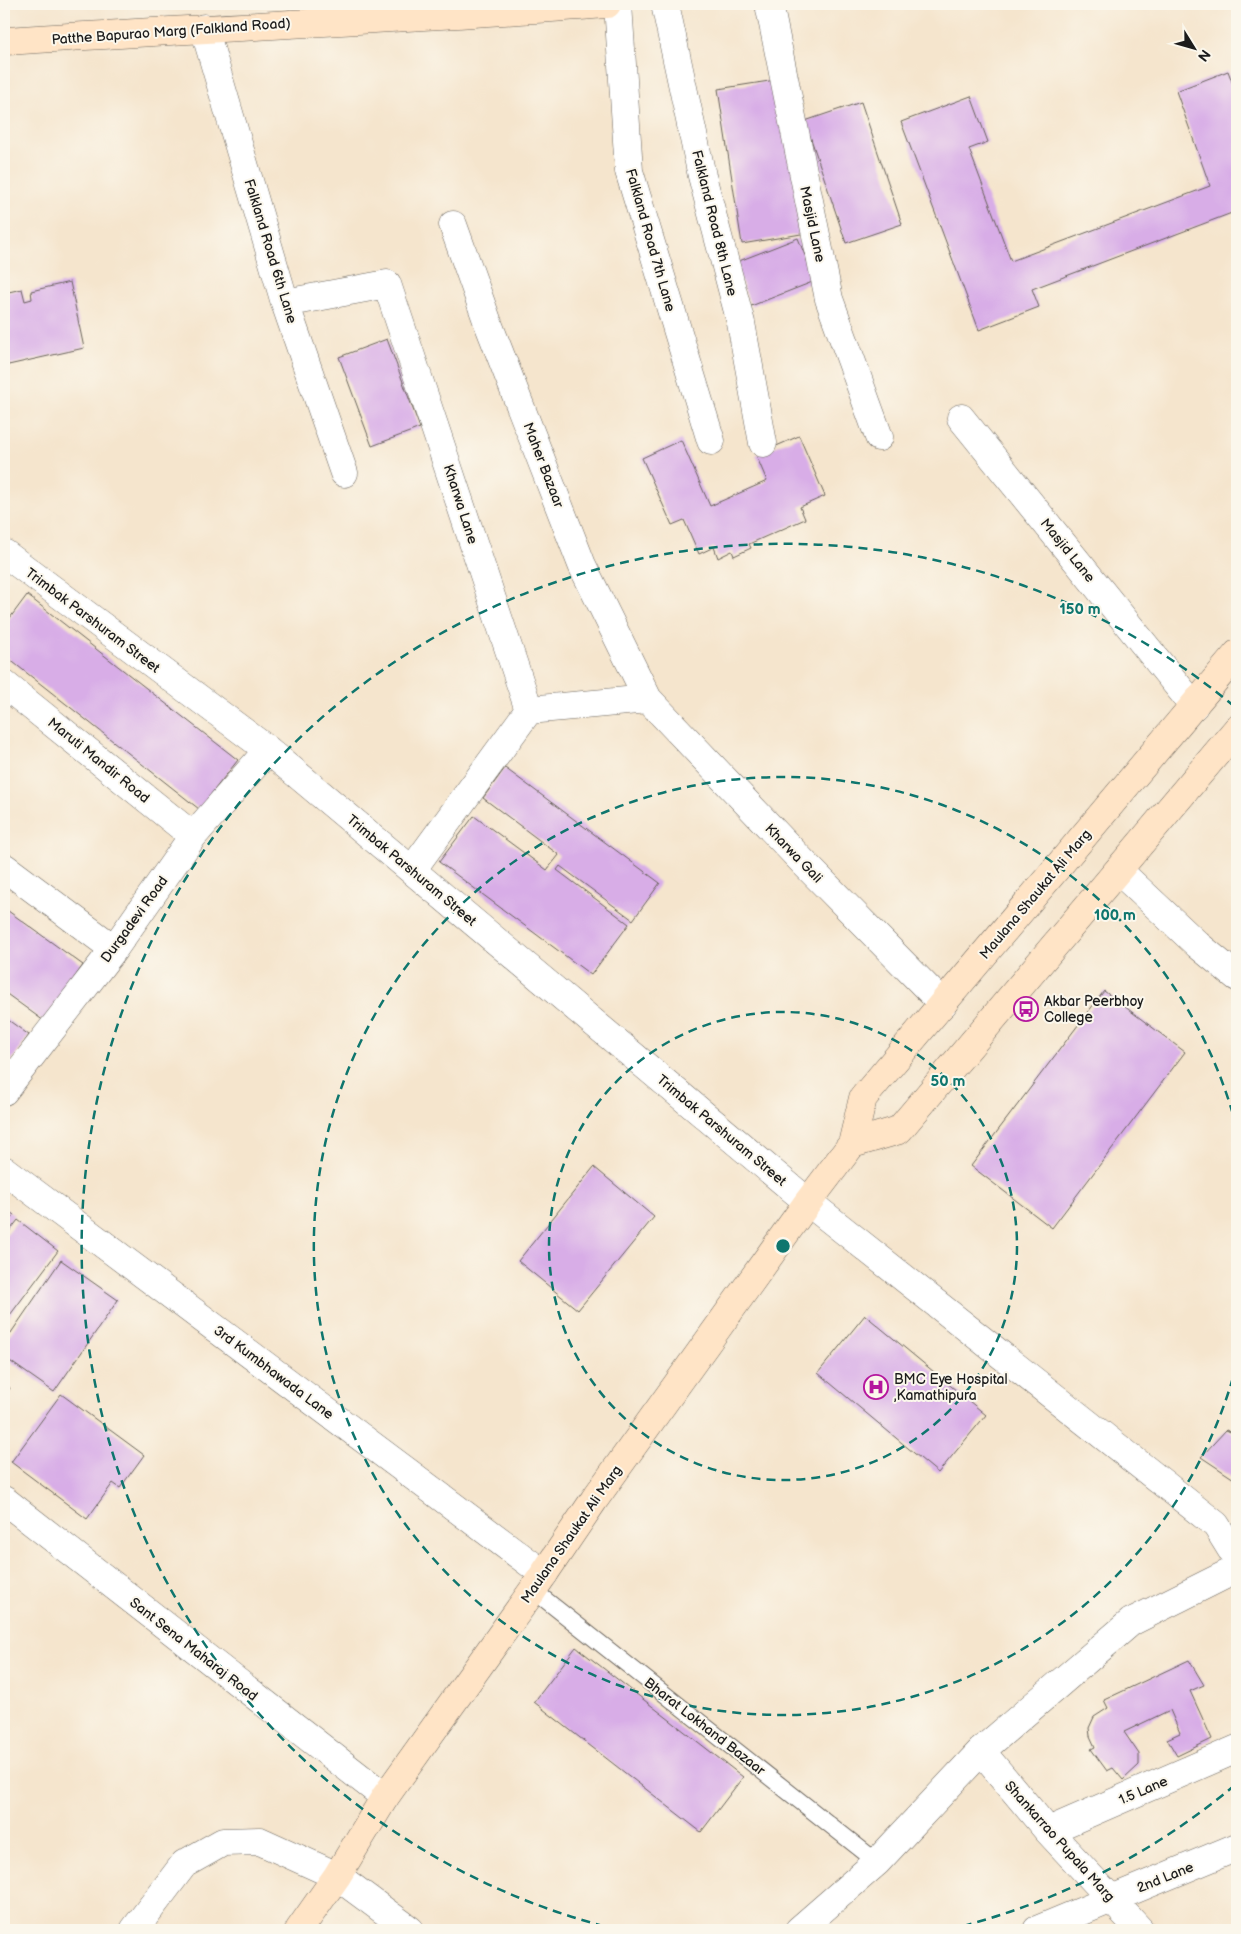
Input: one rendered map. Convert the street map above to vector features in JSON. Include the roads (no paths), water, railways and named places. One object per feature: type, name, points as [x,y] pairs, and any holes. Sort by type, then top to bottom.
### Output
[{"type":"main road","name":"Patthe Bapurao Marg (Falkland Road)","points":[[4,41],[607,4]]},
{"type":"main road","name":"Maulana Shaukat Ali Marg","points":[[299,1930],[337,1876],[385,1797],[594,1500],[808,1202],[852,1144],[863,1098],[1237,654]]},
{"type":"main road","points":[[852,1144],[899,1130],[1237,729]]},
{"type":"street","name":"Falkland Road 7th Lane","points":[[618,4],[630,171],[711,441]]},
{"type":"street","name":"Falkland Road 8th Lane","points":[[665,4],[702,176],[741,323],[763,443]]},
{"type":"street","name":"Masjid Lane","points":[[768,4],[829,299],[879,438]]},
{"type":"street","name":"Falkland Road 6th Lane","points":[[204,28],[285,303],[344,473]]},
{"type":"street","name":"Maher Bazaar","points":[[453,226],[488,323],[582,565],[648,699]]},
{"type":"street","name":"Kharwa Lane","points":[[285,303],[388,284],[529,710]]},
{"type":"street","name":"Masjid Lane","points":[[961,418],[1194,706]]},
{"type":"street","name":"Trimbak Parshuram Street","points":[[4,553],[268,750],[808,1202],[1216,1525],[1237,1559]]},
{"type":"street","name":"Maruti Mandir Road","points":[[4,684],[193,836]]},
{"type":"street","points":[[412,870],[529,710],[648,699]]},
{"type":"street","name":"Kharwa Gali","points":[[648,699],[803,862],[943,1004]]},
{"type":"street","name":"Durgadevi Road","points":[[4,1091],[114,949],[193,836],[268,750]]},
{"type":"street","points":[[4,868],[114,949]]},
{"type":"street","points":[[1118,871],[1198,945],[1237,977]]},
{"type":"street","name":"3rd Kumbhawada Lane","points":[[4,1170],[538,1582]]},
{"type":"street","name":"Sant Sena Maharaj Road","points":[[4,1502],[385,1797]]},
{"type":"street","points":[[799,1930],[877,1862],[981,1750],[1131,1622],[1237,1569]]},
{"type":"street","name":"1.5 Lane","points":[[1048,1831],[1237,1749]]},
{"type":"street","name":"Shankarrao Pupala Marg","points":[[981,1750],[1048,1831],[1140,1930]]},
{"type":"street","points":[[134,1930],[184,1864],[223,1842],[260,1841],[337,1876],[410,1930]]},
{"type":"street","name":"2nd Lane","points":[[1037,1930],[1237,1847]]},
{"type":"lane","name":"Bharat Lokhand Bazaar","points":[[538,1582],[877,1862]]},
{"type":"place","name":"Akbar Peerbhoy College","points":[[1026,1009]]},
{"type":"place","name":"BMC Eye Hospital ,Kamathipura","points":[[876,1387]]}]
